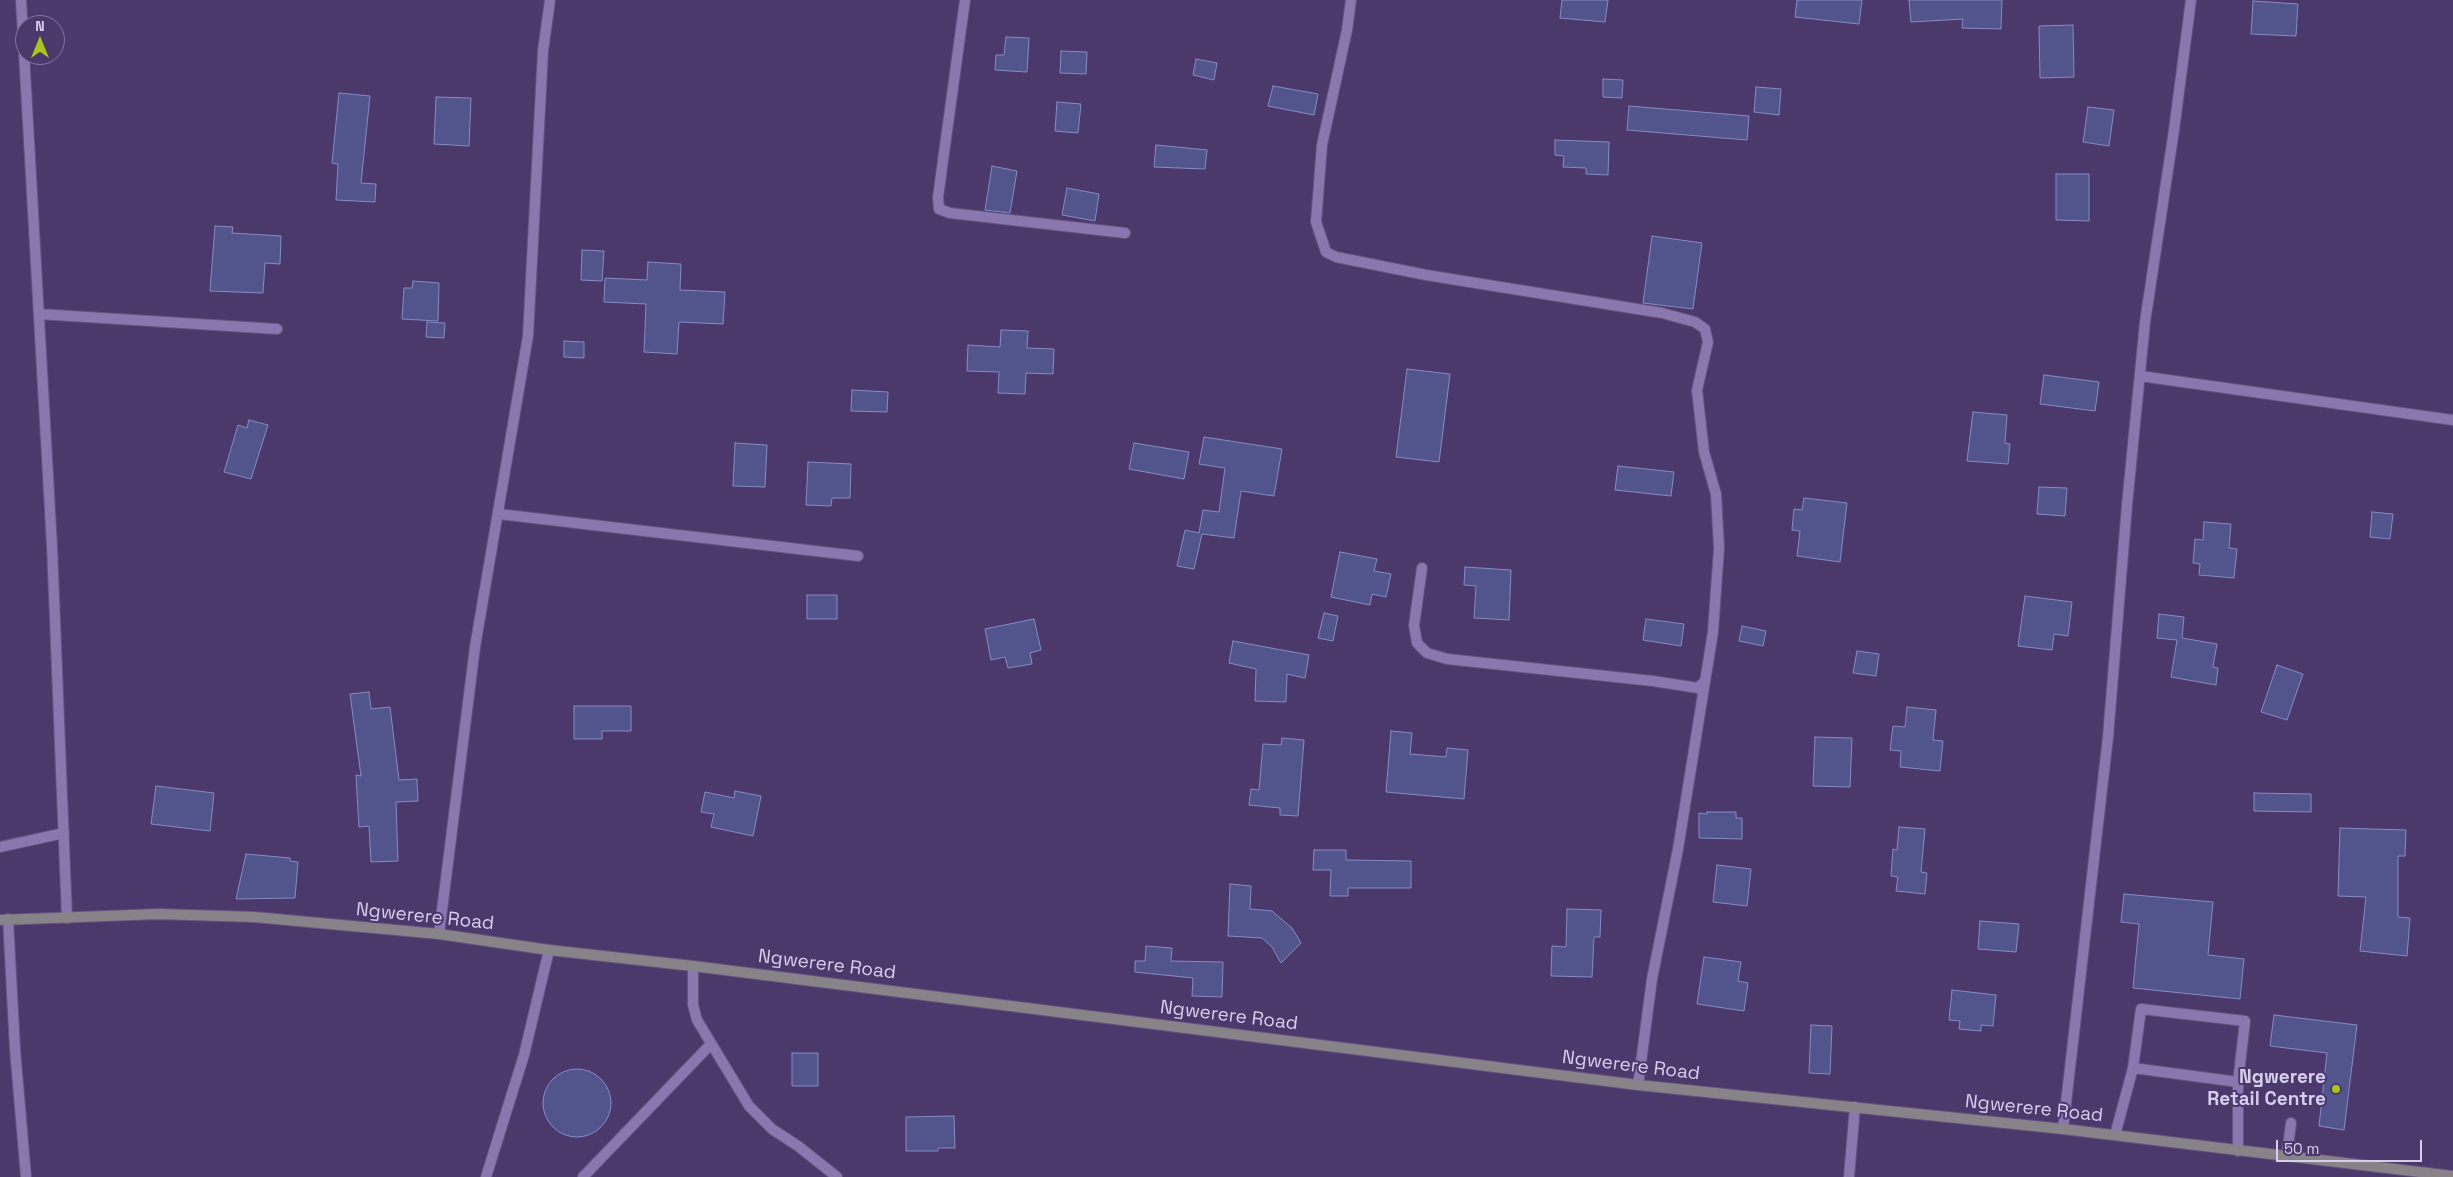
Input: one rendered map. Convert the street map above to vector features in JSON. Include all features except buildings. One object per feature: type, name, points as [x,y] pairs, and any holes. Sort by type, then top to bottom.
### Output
[{"type":"main road","name":"Ngwerere Road","points":[[4,920],[158,914],[254,917],[439,934],[549,950],[693,966],[1638,1085],[2063,1129],[2453,1176]]},
{"type":"street","points":[[21,0],[39,314],[64,833],[66,918]]},
{"type":"street","points":[[439,934],[475,647],[528,336],[543,51],[550,0]]},
{"type":"street","points":[[965,0],[938,197],[939,208],[950,213],[1125,233]]},
{"type":"street","points":[[1350,0],[1347,30],[1322,145],[1316,222],[1326,252],[1336,257],[1426,275],[1662,313],[1695,322],[1705,329],[1708,342],[1697,390],[1704,452],[1716,494],[1718,548],[1712,632],[1678,848],[1652,979],[1638,1085]]},
{"type":"street","points":[[2063,1129],[2108,737],[2145,322],[2174,130],[2191,0]]},
{"type":"street","points":[[39,314],[277,329]]},
{"type":"street","points":[[2140,376],[2453,420]]},
{"type":"street","points":[[499,514],[858,556]]},
{"type":"street","points":[[1422,568],[1414,626],[1417,643],[1427,653],[1447,659],[1653,681],[1698,688],[1705,681]]},
{"type":"street","points":[[0,847],[64,833]]},
{"type":"street","points":[[4,920],[26,1177]]},
{"type":"street","points":[[486,1177],[524,1055],[549,950]]},
{"type":"street","points":[[693,966],[693,1005],[698,1020],[750,1106],[772,1129],[798,1146],[837,1177]]},
{"type":"street","points":[[2115,1135],[2133,1068],[2140,1009],[2246,1021],[2238,1082],[2238,1150]]},
{"type":"street","points":[[583,1177],[711,1044]]},
{"type":"street","points":[[2133,1068],[2238,1082]]},
{"type":"street","points":[[1849,1177],[1855,1107]]},
{"type":"street","points":[[2287,1155],[2291,1123]]},
{"type":"place","name":"Ngwerere Retail Centre","points":[[2336,1089]]}]
